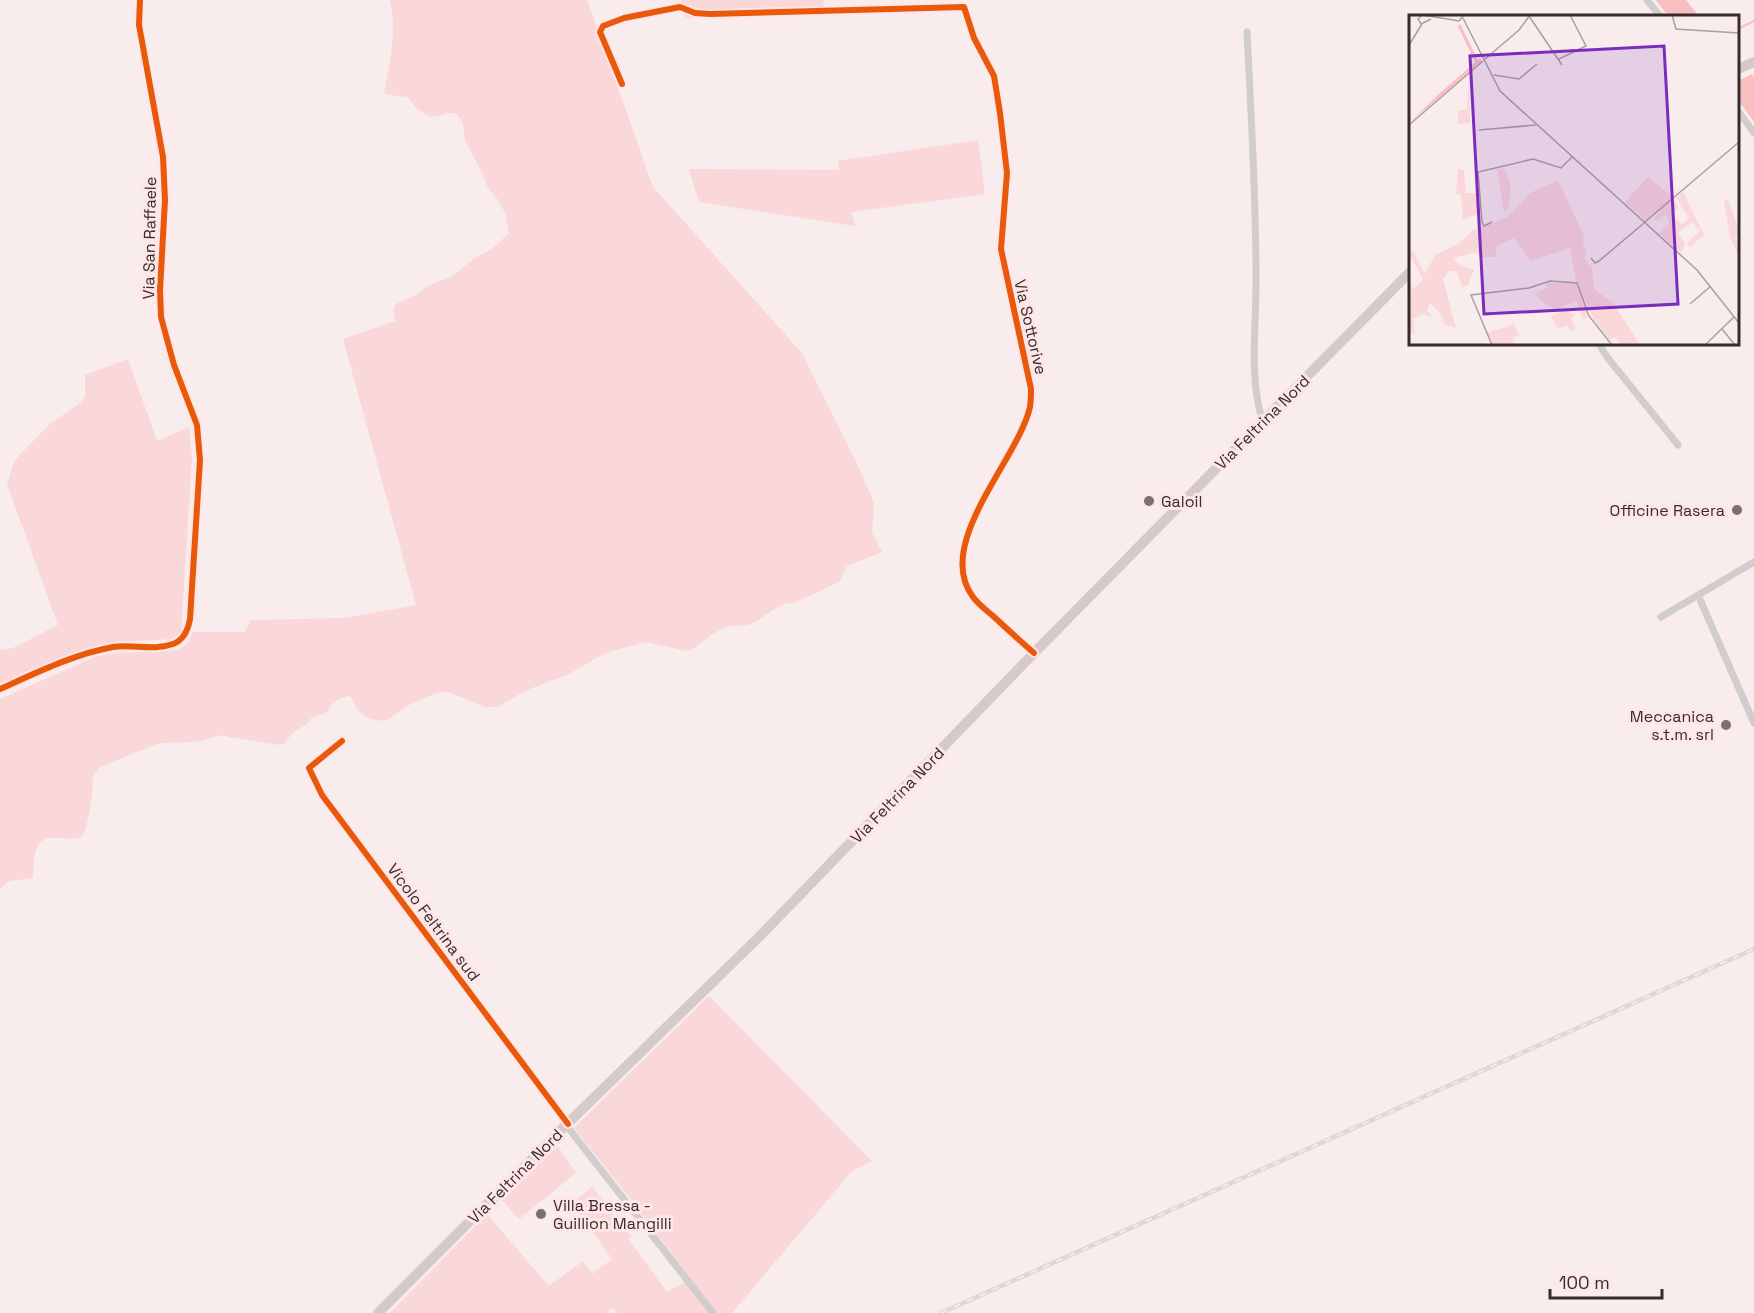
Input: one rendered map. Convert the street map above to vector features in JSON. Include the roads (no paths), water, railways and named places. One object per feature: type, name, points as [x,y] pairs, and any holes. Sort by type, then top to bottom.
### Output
[{"type":"main road","points":[[1739,68],[1754,62]]},
{"type":"main road","name":"Via Feltrina Nord","points":[[378,1313],[760,936],[1034,653],[1409,273]]},
{"type":"street","name":"Via San Raffaele","points":[[0,689],[63,662],[103,649],[173,644],[186,635],[190,619],[200,460],[196,425],[174,365],[161,317],[160,290],[165,200],[163,158],[139,25],[140,0]]},
{"type":"street","points":[[1647,0],[1659,15]]},
{"type":"street","name":"Via Sottorive","points":[[622,84],[600,32],[603,26],[624,18],[680,7],[695,13],[710,14],[964,7],[974,38],[994,76],[1007,173],[1001,249],[1031,388],[1030,407],[1020,433],[980,507],[968,535],[962,559],[962,574],[973,598],[1034,653]]},
{"type":"street","points":[[1247,33],[1256,178],[1255,354],[1257,398],[1263,422]]},
{"type":"street","points":[[1739,114],[1754,133]]},
{"type":"street","points":[[1600,345],[1678,445]]},
{"type":"street","points":[[1661,617],[1754,562]]},
{"type":"street","points":[[1698,595],[1754,723]]},
{"type":"street","name":"Vicolo Feltrina sud","points":[[342,741],[309,768],[322,795],[567,1124]]},
{"type":"street","points":[[567,1124],[714,1313]]},
{"type":"waterway","points":[[1739,28],[1754,21]]},
{"type":"railway","points":[[941,1313],[1754,949]]},
{"type":"place","name":"Galoil","points":[[1149,501]]},
{"type":"place","name":"Officine Rasera","points":[[1737,510]]},
{"type":"place","name":"Meccanica s.t.m. srl","points":[[1726,725]]},
{"type":"place","name":"Villa Bressa - Guillion Mangilli","points":[[541,1214]]}]
